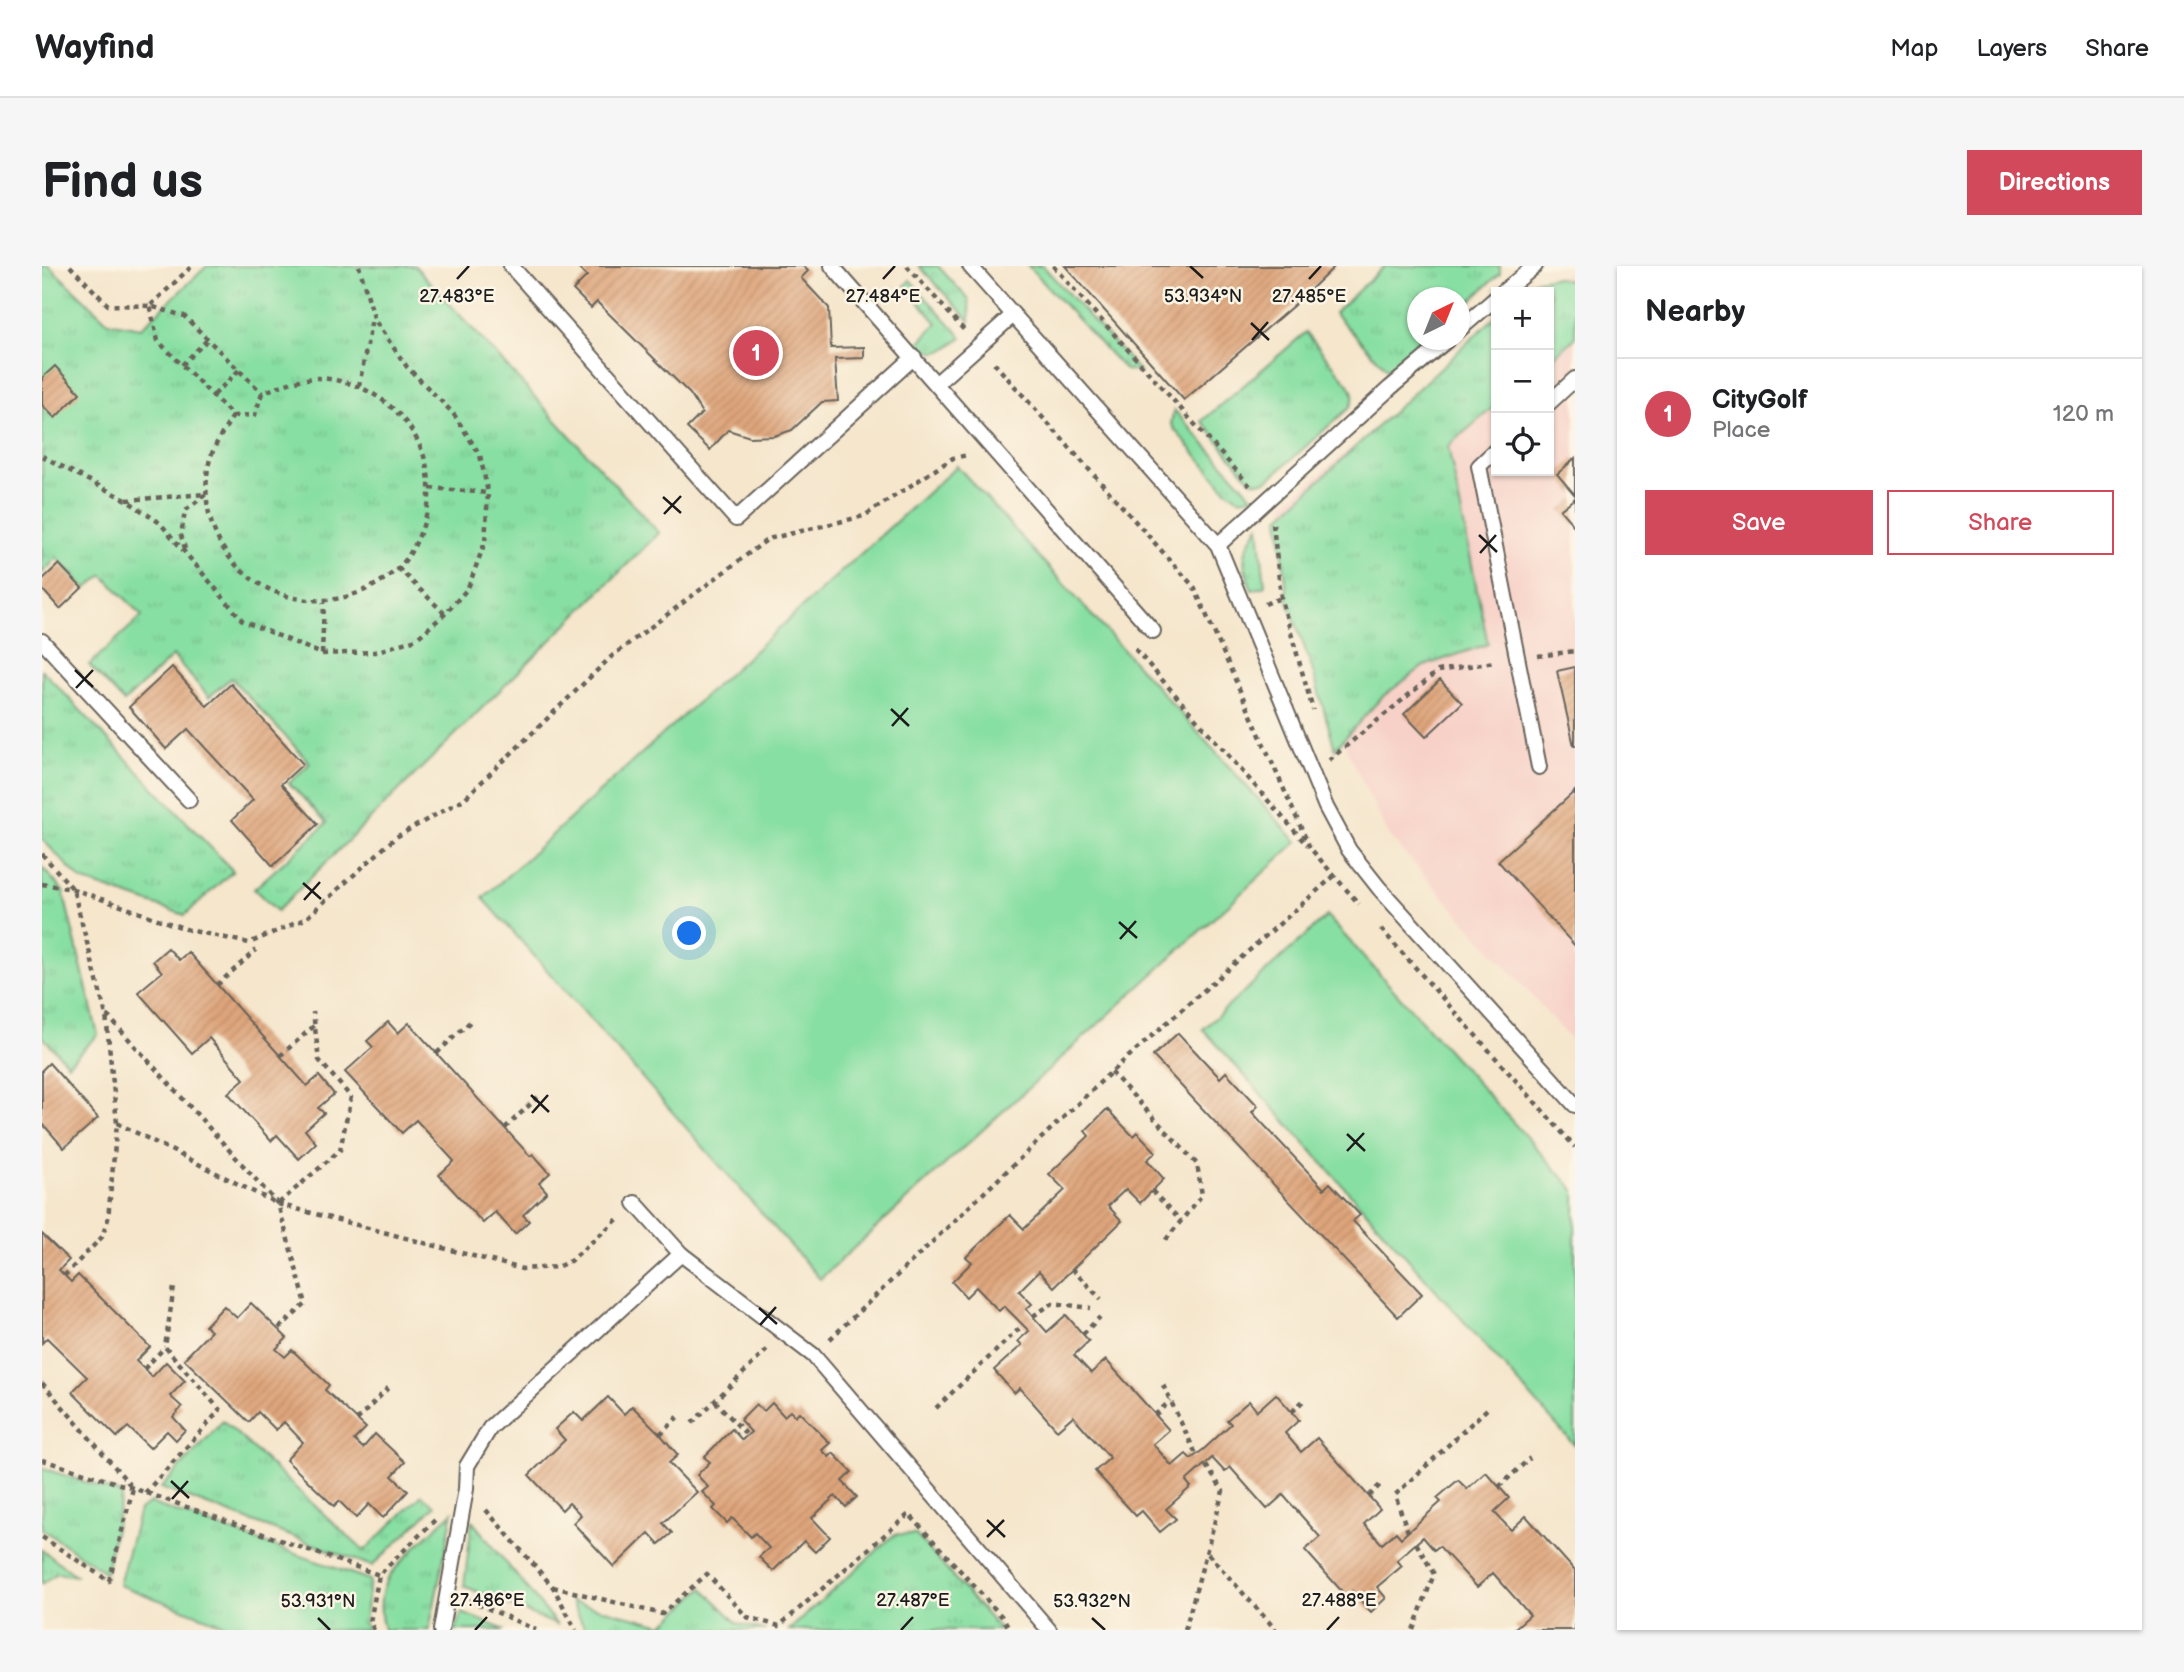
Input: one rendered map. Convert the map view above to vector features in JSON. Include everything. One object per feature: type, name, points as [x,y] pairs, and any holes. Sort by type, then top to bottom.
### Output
[{"type":"lane","points":[[511,266],[736,519],[914,357]]},
{"type":"lane","points":[[832,266],[1153,631]]},
{"type":"lane","points":[[970,266],[1218,545],[1325,807],[1349,850],[1379,888],[1575,1105]]},
{"type":"lane","points":[[1509,287],[1535,266]]},
{"type":"lane","points":[[1470,320],[1491,302]]},
{"type":"lane","points":[[937,383],[1013,314]]},
{"type":"lane","points":[[1218,545],[1390,387],[1435,350]]},
{"type":"lane","points":[[1554,398],[1575,379]]},
{"type":"lane","points":[[1491,455],[1479,466],[1539,767]]},
{"type":"lane","points":[[42,640],[189,800]]},
{"type":"lane","points":[[635,1203],[681,1254],[813,1355],[1049,1630]]},
{"type":"lane","points":[[442,1630],[466,1489],[467,1466],[490,1428],[681,1254]]},
{"type":"path","points":[[69,266],[107,305],[150,306],[184,316],[262,393]]},
{"type":"path","points":[[150,306],[192,266]]},
{"type":"path","points":[[42,456],[126,500],[160,523],[243,621],[322,654],[375,652],[416,639],[445,614],[468,588],[485,542],[488,493],[480,455],[453,413],[407,367],[374,321],[359,266]]},
{"type":"path","points":[[907,266],[1194,587],[1310,848]]},
{"type":"path","points":[[1053,266],[1265,502],[1273,526],[1281,598],[1314,711]]},
{"type":"path","points":[[150,306],[158,341],[233,416]]},
{"type":"path","points":[[359,386],[373,314]]},
{"type":"path","points":[[182,365],[208,339]]},
{"type":"path","points":[[214,395],[239,370]]},
{"type":"path","points":[[233,416],[208,466],[206,494],[213,529],[230,559],[256,583],[289,598],[324,602],[351,597],[376,586],[398,568],[415,545],[426,518],[430,488],[425,456],[410,426],[388,403],[359,386],[327,378],[293,381],[262,393]]},
{"type":"path","points":[[233,416],[255,415],[262,393]]},
{"type":"path","points":[[42,884],[73,888],[188,930],[249,943],[306,919],[396,837],[464,799],[612,656],[768,539],[864,516],[953,458],[995,449]]},
{"type":"path","points":[[430,488],[488,493]]},
{"type":"path","points":[[126,500],[206,494]]},
{"type":"path","points":[[187,555],[181,535],[185,511],[206,494]]},
{"type":"path","points":[[398,568],[445,614]]},
{"type":"path","points":[[322,654],[324,602]]},
{"type":"path","points":[[1153,631],[1135,649],[1362,907]]},
{"type":"path","points":[[1325,748],[1328,761],[1438,671],[1575,651]]},
{"type":"path","points":[[42,854],[73,888],[106,1015],[117,1123],[108,1219],[103,1237],[64,1276]]},
{"type":"path","points":[[828,1341],[1111,1072],[1334,876]]},
{"type":"path","points":[[1380,928],[1575,1147]]},
{"type":"path","points":[[217,985],[256,950]]},
{"type":"path","points":[[278,1204],[340,1150],[351,1097],[319,1060],[313,1012]]},
{"type":"path","points":[[106,1015],[278,1204],[306,1304],[278,1329]]},
{"type":"path","points":[[436,1053],[471,1021]]},
{"type":"path","points":[[280,1056],[315,1025]]},
{"type":"path","points":[[1111,1072],[1197,1164],[1202,1195],[1164,1242]]},
{"type":"path","points":[[505,1128],[539,1096]]},
{"type":"path","points":[[117,1123],[278,1204],[522,1269],[540,1270],[570,1261],[635,1203]]},
{"type":"path","points":[[1152,1191],[1181,1221]]},
{"type":"path","points":[[1072,1269],[1101,1299]]},
{"type":"path","points":[[144,1369],[165,1347],[174,1287]]},
{"type":"path","points":[[1033,1316],[1053,1303],[1091,1308]]},
{"type":"path","points":[[1083,1334],[1100,1317]]},
{"type":"path","points":[[936,1408],[1023,1325]]},
{"type":"path","points":[[692,1423],[785,1333]]},
{"type":"path","points":[[145,1493],[220,1410],[165,1347]]},
{"type":"path","points":[[42,1383],[133,1488]]},
{"type":"path","points":[[1163,1385],[1196,1454]]},
{"type":"path","points":[[357,1420],[389,1387]]},
{"type":"path","points":[[1292,1412],[1306,1398]]},
{"type":"path","points":[[715,1401],[747,1435]]},
{"type":"path","points":[[1155,1415],[1170,1401]]},
{"type":"path","points":[[1408,1532],[1395,1495],[1487,1409]]},
{"type":"path","points":[[660,1434],[680,1415]]},
{"type":"path","points":[[1499,1486],[1530,1458]]},
{"type":"path","points":[[42,1460],[133,1488],[379,1575]]},
{"type":"path","points":[[1185,1630],[1223,1491],[1205,1464]]},
{"type":"path","points":[[1368,1496],[1383,1482]]},
{"type":"path","points":[[42,1536],[109,1581],[133,1488]]},
{"type":"path","points":[[374,1630],[370,1622],[379,1575],[466,1489],[553,1587],[576,1630]]},
{"type":"path","points":[[553,1587],[662,1614],[707,1574],[747,1617],[779,1626],[909,1514],[1004,1619],[1010,1630]]},
{"type":"path","points":[[1415,1629],[1434,1574],[1416,1543]]},
{"type":"path","points":[[1208,1553],[1276,1630]]},
{"type":"path","points":[[449,1591],[536,1630]]},
{"type":"shaded area","points":[[1575,266],[1575,1044],[1389,836],[1347,750],[1294,595],[1284,503],[1491,334],[1491,476],[1554,476],[1554,287],[1549,287]]},
{"type":"green space","points":[[42,266],[49,266],[108,322],[141,328],[207,266],[415,266],[659,533],[277,911],[254,889],[327,823],[289,783],[310,763],[231,678],[209,697],[173,656],[124,702],[89,665],[142,616],[103,575],[86,589],[57,558],[42,573]]},
{"type":"green space","points":[[919,266],[938,266],[969,300],[970,321]]},
{"type":"green space","points":[[1028,266],[1043,266],[1140,372],[1125,370]]},
{"type":"green space","points":[[1385,266],[1500,266],[1500,273],[1470,302],[1470,287],[1407,287],[1407,350],[1418,350],[1399,368],[1389,371],[1334,313]]},
{"type":"green space","points":[[1554,277],[1575,282],[1575,338],[1554,357],[1554,287],[1527,287],[1534,281]]},
{"type":"green space","points":[[910,280],[962,337],[941,352],[931,352],[917,345],[937,323],[905,286]]},
{"type":"green space","points":[[1491,321],[1491,409],[1448,446],[1488,644],[1424,666],[1382,697],[1335,749],[1312,668],[1288,602],[1279,518],[1459,350],[1470,350],[1470,340]]},
{"type":"green space","points":[[1306,332],[1350,386],[1353,401],[1350,407],[1268,480],[1250,480],[1202,421]]},
{"type":"green space","points":[[1174,410],[1253,497],[1239,499],[1226,490],[1175,430],[1171,423]]},
{"type":"green space","points":[[957,466],[1297,842],[820,1279],[483,898]]},
{"type":"green space","points":[[1259,526],[1265,586],[1252,590],[1244,564],[1246,550]]},
{"type":"green space","points":[[42,670],[233,871],[185,915],[81,880],[42,839]]},
{"type":"green space","points":[[42,867],[63,891],[98,1035],[68,1064],[42,1036]]},
{"type":"green space","points":[[1327,916],[1575,1191],[1575,1446],[1203,1029]]},
{"type":"green space","points":[[223,1421],[364,1551],[422,1495],[435,1506],[372,1566],[161,1488]]},
{"type":"green space","points":[[42,1468],[122,1494],[106,1573],[42,1529]]},
{"type":"green space","points":[[150,1503],[370,1580],[364,1622],[367,1630],[239,1630],[119,1585],[139,1510]]},
{"type":"green space","points":[[453,1512],[429,1630],[384,1630],[381,1614],[382,1591],[389,1577]]},
{"type":"green space","points":[[472,1521],[557,1625],[464,1586]]},
{"type":"green space","points":[[895,1534],[916,1535],[1000,1630],[789,1630]]},
{"type":"green space","points":[[42,1550],[77,1576],[57,1573],[42,1584]]},
{"type":"green space","points":[[703,1588],[737,1623],[766,1630],[586,1630],[571,1601],[663,1625]]},
{"type":"green space","points":[[462,1613],[505,1630],[455,1630]]},
{"type":"building","points":[[577,266],[803,266],[808,271],[801,278],[829,308],[831,348],[864,347],[864,358],[835,359],[838,401],[822,402],[792,430],[774,436],[750,437],[728,430],[710,450],[687,428],[702,413],[690,394],[597,302],[591,308],[573,290],[587,276]]},
{"type":"building","points":[[1065,266],[1335,266],[1301,299],[1184,400]]},
{"type":"building","points":[[55,366],[80,393],[55,418],[42,405],[42,378]]},
{"type":"building","points":[[1575,458],[1575,495],[1557,474]]},
{"type":"building","points":[[1575,498],[1575,527],[1560,510]]},
{"type":"building","points":[[59,564],[82,588],[60,609],[42,589],[42,580]]},
{"type":"building","points":[[172,667],[207,706],[231,684],[303,764],[281,784],[318,824],[273,866],[232,820],[253,800],[188,729],[166,749],[129,707]]},
{"type":"building","points":[[1575,667],[1575,746],[1574,746],[1557,671]]},
{"type":"building","points":[[1440,680],[1462,703],[1426,737],[1404,714]]},
{"type":"building","points":[[1575,791],[1575,946],[1498,861]]},
{"type":"building","points":[[168,948],[179,960],[188,952],[307,1086],[319,1076],[334,1094],[318,1108],[324,1113],[305,1130],[316,1143],[299,1159],[277,1135],[271,1141],[228,1093],[244,1079],[209,1038],[192,1053],[138,992],[162,972],[153,961]]},
{"type":"building","points":[[388,1022],[398,1033],[409,1023],[530,1156],[533,1154],[550,1173],[539,1183],[547,1192],[523,1215],[529,1221],[515,1234],[495,1212],[483,1223],[439,1175],[454,1161],[416,1120],[402,1133],[345,1072],[373,1047],[367,1041]]},
{"type":"building","points":[[1178,1033],[1220,1078],[1226,1072],[1258,1106],[1252,1112],[1324,1189],[1330,1183],[1360,1215],[1353,1221],[1422,1294],[1398,1317],[1153,1056]]},
{"type":"building","points":[[49,1063],[98,1118],[64,1148],[42,1123],[42,1070]]},
{"type":"building","points":[[1107,1109],[1133,1136],[1137,1132],[1156,1152],[1147,1160],[1164,1179],[1140,1203],[1126,1189],[1108,1206],[1122,1221],[1054,1287],[1039,1271],[1019,1291],[1032,1304],[1026,1309],[1047,1332],[1066,1315],[1089,1341],[1074,1355],[1091,1373],[1106,1360],[1169,1430],[1153,1444],[1172,1466],[1186,1454],[1191,1459],[1204,1449],[1231,1424],[1227,1420],[1249,1401],[1257,1411],[1276,1394],[1299,1420],[1285,1433],[1301,1452],[1317,1438],[1380,1509],[1364,1524],[1382,1544],[1396,1532],[1401,1538],[1441,1502],[1437,1498],[1458,1480],[1467,1489],[1486,1472],[1509,1498],[1494,1512],[1511,1530],[1526,1516],[1575,1571],[1575,1630],[1517,1630],[1515,1628],[1530,1615],[1493,1573],[1477,1587],[1439,1546],[1434,1550],[1423,1537],[1397,1560],[1402,1566],[1377,1587],[1386,1598],[1371,1612],[1352,1591],[1346,1596],[1305,1550],[1320,1537],[1283,1495],[1267,1509],[1230,1467],[1225,1472],[1212,1458],[1186,1481],[1191,1487],[1166,1509],[1176,1519],[1160,1532],[1142,1511],[1136,1516],[1095,1471],[1110,1458],[1073,1416],[1057,1430],[1020,1388],[1014,1393],[994,1370],[1022,1345],[1018,1341],[1029,1331],[1004,1306],[999,1311],[976,1287],[966,1297],[952,1282],[972,1262],[966,1257],[1010,1215],[1024,1229],[1065,1190],[1049,1174],[1089,1136],[1085,1131]]},
{"type":"building","points":[[42,1234],[69,1260],[59,1270],[71,1282],[78,1275],[150,1347],[136,1361],[152,1377],[166,1362],[185,1381],[170,1396],[182,1407],[173,1417],[185,1430],[176,1440],[167,1431],[150,1448],[128,1427],[117,1437],[72,1392],[87,1377],[47,1338],[42,1343]]},
{"type":"building","points":[[251,1303],[287,1338],[276,1349],[285,1357],[292,1350],[329,1385],[325,1390],[366,1428],[354,1440],[363,1448],[375,1434],[405,1462],[392,1476],[408,1491],[383,1518],[369,1504],[356,1518],[339,1501],[334,1506],[286,1460],[303,1442],[284,1422],[276,1430],[258,1412],[249,1422],[184,1359],[211,1331],[205,1326],[224,1306],[237,1318]]},
{"type":"building","points":[[608,1397],[624,1414],[632,1406],[660,1434],[678,1455],[669,1463],[697,1492],[663,1523],[672,1533],[659,1544],[649,1533],[614,1567],[573,1523],[581,1515],[569,1503],[562,1510],[529,1475],[565,1440],[555,1429],[574,1412],[583,1421]]},
{"type":"building","points":[[772,1403],[784,1416],[790,1411],[795,1416],[799,1412],[830,1443],[822,1450],[829,1457],[833,1453],[852,1472],[842,1481],[857,1497],[846,1507],[835,1496],[812,1518],[830,1537],[815,1552],[804,1541],[773,1571],[759,1557],[769,1548],[755,1533],[751,1537],[732,1518],[727,1523],[713,1509],[716,1506],[702,1492],[708,1487],[697,1475],[710,1462],[704,1457],[732,1429],[742,1440],[751,1432],[740,1420],[756,1404],[764,1411]]},
{"type":"place","name":"CityGolf","points":[[756,353]]}]
